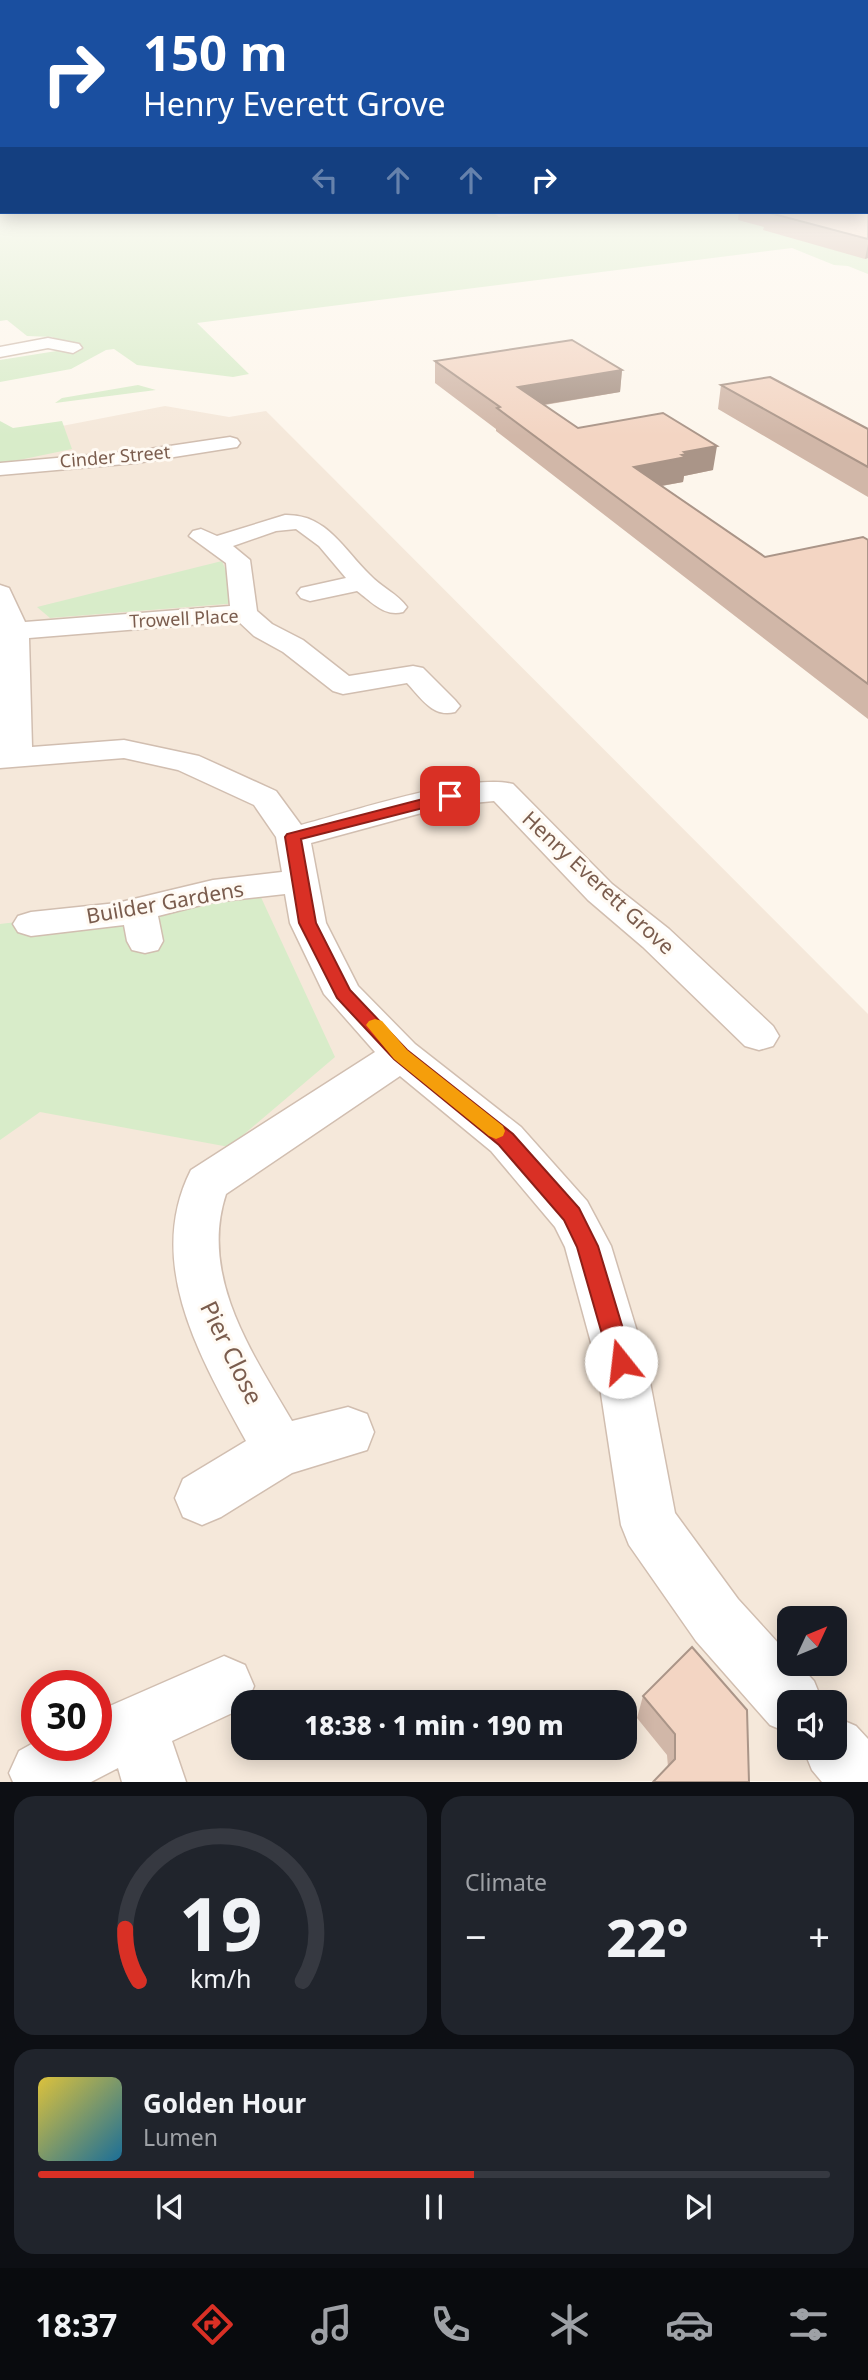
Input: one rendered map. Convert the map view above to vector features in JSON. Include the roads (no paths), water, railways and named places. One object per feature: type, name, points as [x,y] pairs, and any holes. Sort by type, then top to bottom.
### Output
[{"type":"street","points":[[0,352],[50,339],[73,348]]},
{"type":"street","name":"Cinder Street","points":[[0,468],[136,457],[229,443]]},
{"type":"street","points":[[244,612],[239,560],[206,539],[277,523],[305,524],[317,533],[362,582],[394,607]]},
{"type":"street","points":[[310,593],[362,582]]},
{"type":"street","points":[[0,593],[15,631],[9,758],[124,749],[188,763],[265,798],[293,837],[308,923],[343,993],[401,1055],[506,1139],[571,1214],[588,1246],[621,1362],[649,1525],[717,1620],[780,1690]]},
{"type":"street","name":"Trowell Place","points":[[15,631],[244,612],[263,631],[293,646],[343,685],[427,671],[445,706]]},
{"type":"street","name":"Henry Everett Grove","points":[[293,837],[450,796],[502,791],[600,892],[656,938],[758,1036]]},
{"type":"street","name":"Builder Gardens","points":[[31,924],[117,915],[142,925],[212,891],[299,881]]},
{"type":"street","name":"Pier Close","points":[[280,1450],[216,1333],[199,1283],[198,1214],[207,1183],[401,1055]]},
{"type":"street","points":[[202,1498],[280,1450],[348,1432]]},
{"type":"street","points":[[41,1773],[136,1725],[224,1686]]},
{"type":"street","points":[[136,1725],[154,1782]]},
{"type":"street","points":[[845,1760],[864,1782]]}]
